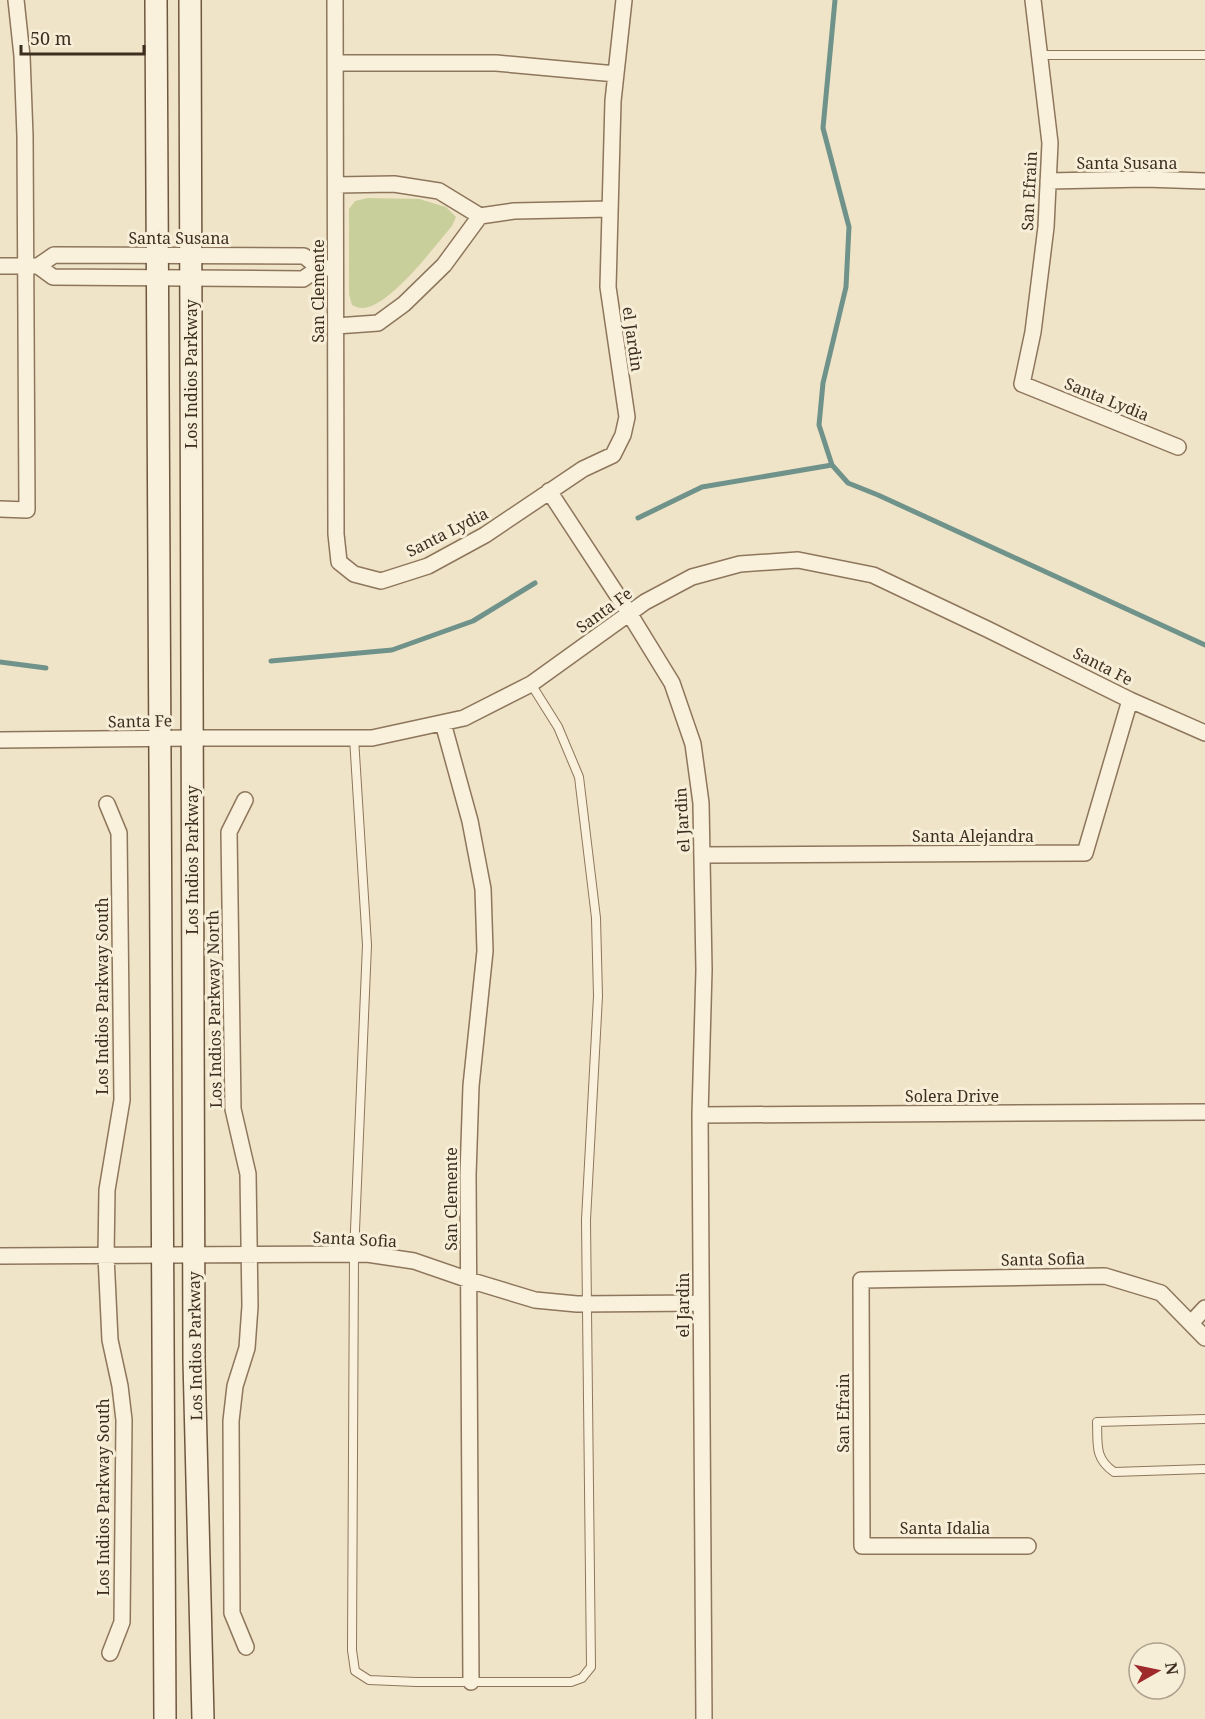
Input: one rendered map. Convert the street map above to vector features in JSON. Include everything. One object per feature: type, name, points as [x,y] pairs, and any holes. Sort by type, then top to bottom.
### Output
[{"type":"street","points":[[0,509],[27,510],[31,266],[22,56],[16,0]]},
{"type":"street","name":"Los Indios Parkway","points":[[156,0],[165,1719]]},
{"type":"street","name":"Los Indios Parkway","points":[[190,0],[193,1255],[203,1719]]},
{"type":"street","name":"San Clemente","points":[[335,0],[336,534],[339,562],[354,574]]},
{"type":"street","name":"el Jardin","points":[[624,0],[613,101],[608,287],[627,417],[623,435],[613,455],[583,469],[549,491],[672,682],[693,744],[701,803],[704,970],[700,1115],[704,1719]]},
{"type":"street","name":"San Efrain","points":[[1022,384],[1033,332],[1046,227],[1050,143],[1033,0]]},
{"type":"street","points":[[335,63],[496,63],[616,74]]},
{"type":"street","name":"Santa Susana","points":[[1048,181],[1145,179],[1205,181]]},
{"type":"street","points":[[336,185],[394,184],[439,191],[480,216],[514,211],[610,209]]},
{"type":"street","points":[[336,326],[378,322],[404,304],[444,265],[480,216]]},
{"type":"street","name":"Santa Susana","points":[[0,266],[31,266],[54,255],[304,256],[319,268]]},
{"type":"street","name":"Santa Susana","points":[[31,266],[53,277],[303,279],[319,268],[336,268]]},
{"type":"street","name":"Santa Lydia","points":[[1022,384],[1179,447]]},
{"type":"street","name":"Santa Lydia","points":[[354,574],[381,581],[428,566],[485,535],[549,491]]},
{"type":"street","name":"Santa Fe","points":[[0,740],[372,738],[443,723],[464,718],[531,684],[645,602],[692,577],[740,564],[798,560],[873,575],[1205,734]]},
{"type":"street","name":"Santa Alejandra","points":[[702,855],[1085,853],[1130,700]]},
{"type":"street","name":"San Clemente","points":[[443,723],[471,821],[483,889],[485,951],[471,1086],[469,1141],[471,1682]]},
{"type":"street","name":"Los Indios Parkway North","points":[[245,800],[229,832],[233,1109],[248,1174],[250,1306],[247,1348],[235,1386],[231,1421],[232,1613],[246,1647]]},
{"type":"street","name":"Los Indios Parkway South","points":[[107,804],[119,833],[122,1100],[107,1190],[106,1256],[110,1340],[120,1386],[124,1420],[122,1622],[111,1653]]},
{"type":"street","name":"Solera Drive","points":[[700,1115],[1205,1112]]},
{"type":"street","name":"Santa Sofia","points":[[0,1256],[354,1254],[414,1261],[535,1300],[586,1304],[701,1303]]},
{"type":"street","name":"Santa Sofia","points":[[861,1280],[1105,1276],[1161,1293],[1205,1338]]},
{"type":"street","name":"San Efrain","points":[[861,1280],[862,1546]]},
{"type":"street","points":[[1191,1323],[1205,1308]]},
{"type":"street","name":"Santa Idalia","points":[[862,1546],[1028,1546]]},
{"type":"lane","points":[[1040,55],[1205,55]]},
{"type":"lane","points":[[354,738],[367,945],[354,1254],[352,1650],[355,1671],[369,1680],[571,1682],[582,1678],[591,1667],[586,1220],[598,996],[596,918],[579,777],[558,727],[531,684]]},
{"type":"lane","points":[[1205,1419],[1097,1422],[1098,1455],[1105,1466],[1114,1472],[1205,1469]]},
{"type":"green space","points":[[368,198],[419,199],[446,207],[456,217],[452,226],[398,288],[373,305],[361,308],[352,305],[349,294],[349,209],[355,201]]},
{"type":"waterway","points":[[835,0],[823,128],[849,227],[846,287],[823,383],[819,425],[832,465],[848,483],[1205,645]]},
{"type":"waterway","points":[[638,518],[702,487],[832,465]]},
{"type":"waterway","points":[[271,661],[392,650],[473,621],[535,583]]},
{"type":"waterway","points":[[0,662],[46,668]]}]
